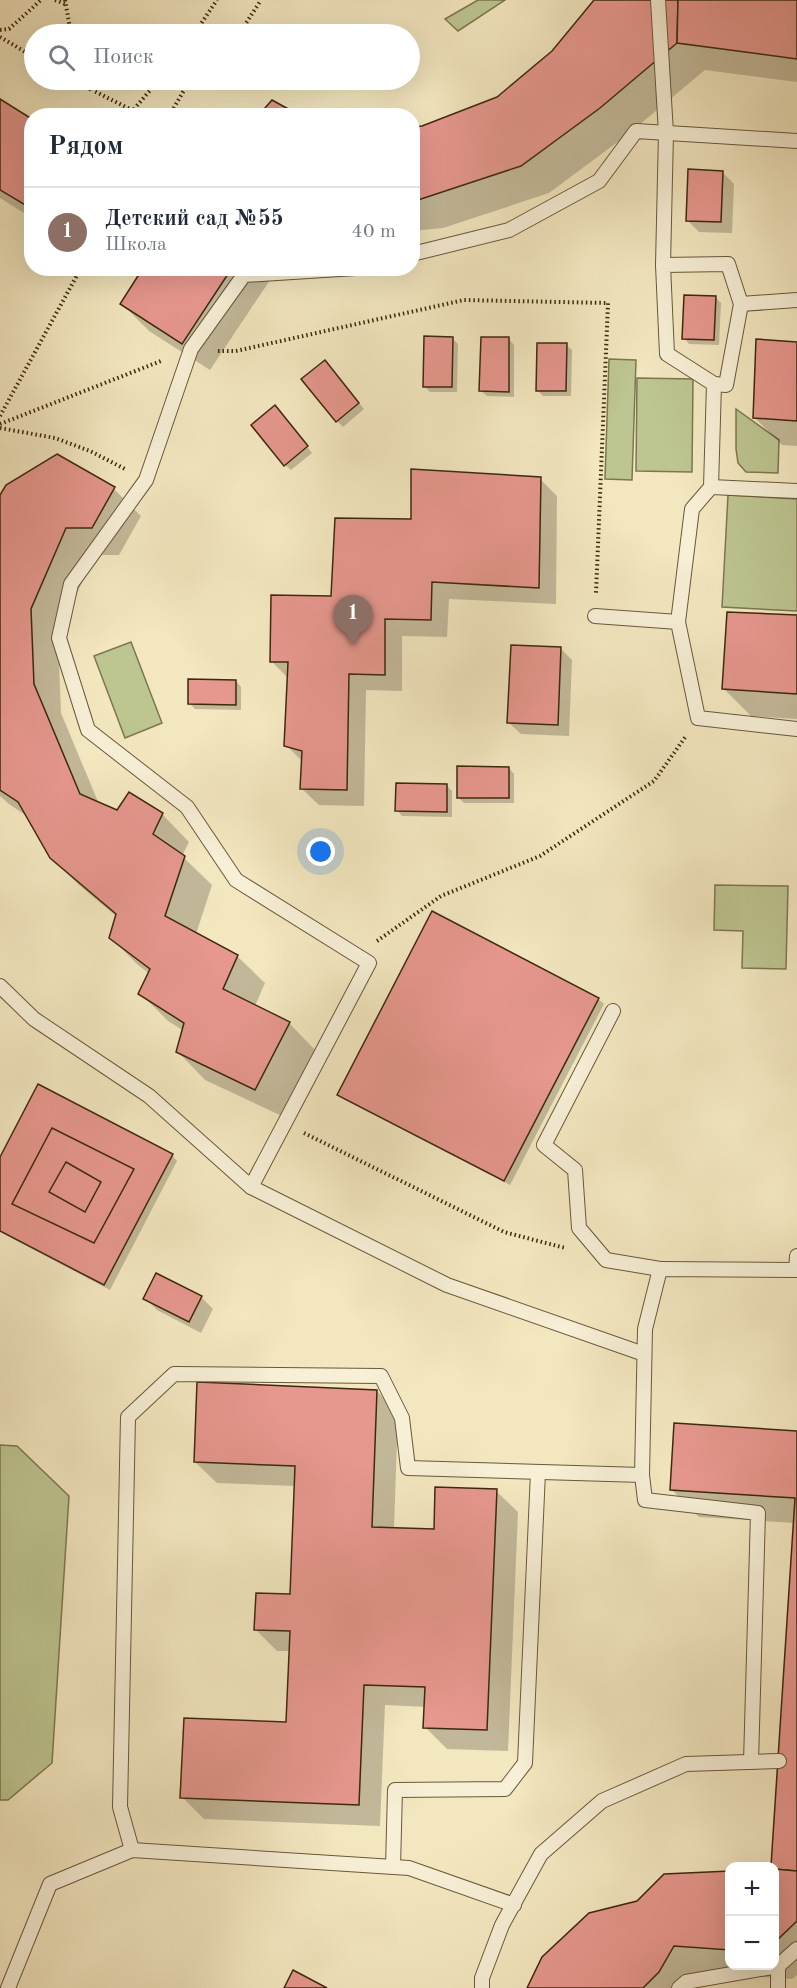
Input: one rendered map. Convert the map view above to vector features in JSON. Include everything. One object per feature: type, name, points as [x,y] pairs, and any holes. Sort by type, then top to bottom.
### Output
[{"type":"lane","points":[[658,0],[666,133],[663,265],[667,354],[714,384],[726,385],[741,304],[728,264],[663,265]]},
{"type":"lane","points":[[420,252],[509,230],[599,181],[636,131],[797,141]]},
{"type":"lane","points":[[243,276],[191,349],[146,480],[71,584],[59,638],[88,729],[186,807],[236,880],[369,963],[251,1187]]},
{"type":"lane","points":[[741,304],[797,300]]},
{"type":"lane","points":[[714,384],[711,486],[692,509],[678,622],[698,718],[797,729]]},
{"type":"lane","points":[[711,486],[797,491]]},
{"type":"lane","points":[[595,616],[678,622]]},
{"type":"lane","points":[[0,986],[34,1019],[149,1096],[251,1187],[447,1285],[644,1354]]},
{"type":"lane","points":[[613,1011],[544,1145],[575,1170],[579,1228],[606,1260],[660,1269],[797,1270],[797,1256]]},
{"type":"lane","points":[[660,1269],[645,1329],[642,1475],[645,1500],[758,1513],[751,1761]]},
{"type":"lane","points":[[132,1850],[120,1807],[128,1417],[174,1374],[381,1376],[402,1418],[408,1468],[642,1475]]},
{"type":"lane","points":[[393,1867],[395,1790],[505,1789],[525,1763],[538,1472]]},
{"type":"lane","points":[[482,1988],[482,1978],[502,1925],[541,1854],[602,1801],[686,1764],[779,1761]]},
{"type":"lane","points":[[8,1988],[50,1884],[132,1850],[409,1868],[513,1905]]},
{"type":"lane","points":[[779,1965],[797,1949]]},
{"type":"lane","points":[[679,1988],[686,1982],[755,1970]]},
{"type":"lane","points":[[778,1970],[778,1988]]},
{"type":"path","points":[[0,30],[9,29],[41,0]]},
{"type":"path","points":[[55,0],[65,2],[69,24]]},
{"type":"path","points":[[201,24],[217,0]]},
{"type":"path","points":[[245,24],[261,0]]},
{"type":"path","points":[[0,37],[24,51]]},
{"type":"path","points":[[134,108],[150,90]]},
{"type":"path","points":[[174,108],[184,90]]},
{"type":"path","points":[[94,91],[128,108]]},
{"type":"path","points":[[0,416],[77,276]]},
{"type":"path","points":[[0,426],[191,349],[236,351],[464,300],[608,303],[595,616]]},
{"type":"path","points":[[0,426],[55,438],[90,451],[146,480]]},
{"type":"path","points":[[356,955],[441,896],[540,856],[654,781],[698,718]]},
{"type":"path","points":[[285,1124],[504,1232],[606,1260]]},
{"type":"green space","points":[[478,0],[505,0],[458,31],[445,19]]},
{"type":"green space","points":[[609,359],[636,360],[632,480],[605,479]]},
{"type":"green space","points":[[637,378],[693,379],[692,472],[636,471]]},
{"type":"green space","points":[[736,409],[779,440],[778,473],[746,472],[738,463]]},
{"type":"green space","points":[[728,495],[797,499],[797,611],[722,607]]},
{"type":"green space","points":[[131,642],[162,723],[125,738],[94,656]]},
{"type":"green space","points":[[715,885],[788,886],[786,969],[742,968],[743,931],[714,930]]},
{"type":"green space","points":[[0,1445],[17,1446],[69,1496],[52,1763],[8,1800],[0,1800]]},
{"type":"building","points":[[594,0],[678,0],[677,43],[600,108],[521,166],[420,199],[420,126],[497,97],[552,51]]},
{"type":"building","points":[[678,0],[797,0],[797,59],[677,43]]},
{"type":"building","points":[[0,99],[24,114],[24,204],[0,190]]},
{"type":"building","points":[[272,100],[286,108],[265,108]]},
{"type":"building","points":[[688,169],[723,171],[721,222],[686,221]]},
{"type":"building","points":[[138,276],[227,276],[182,344],[120,304]]},
{"type":"building","points":[[684,295],[716,296],[714,340],[682,339]]},
{"type":"building","points":[[424,336],[453,337],[452,387],[423,387]]},
{"type":"building","points":[[481,337],[509,337],[509,392],[479,391]]},
{"type":"building","points":[[756,339],[797,342],[797,421],[753,418]]},
{"type":"building","points":[[537,343],[567,343],[566,391],[536,391]]},
{"type":"building","points":[[325,360],[359,403],[336,422],[301,379]]},
{"type":"building","points":[[275,405],[308,446],[284,466],[251,425]]},
{"type":"building","points":[[57,454],[115,487],[92,528],[66,528],[31,609],[34,684],[80,794],[117,810],[129,792],[163,813],[153,834],[185,856],[165,916],[238,955],[223,989],[290,1022],[255,1090],[176,1052],[184,1023],[138,994],[150,969],[109,938],[116,914],[50,858],[18,802],[0,790],[0,495],[6,485]]},
{"type":"building","points":[[411,469],[541,477],[539,588],[432,582],[431,620],[385,619],[385,675],[349,674],[347,790],[300,789],[302,751],[284,746],[288,662],[270,662],[271,595],[331,596],[335,518],[411,519]]},
{"type":"building","points":[[727,612],[797,615],[797,694],[722,689]]},
{"type":"building","points":[[511,645],[561,647],[558,725],[507,723]]},
{"type":"building","points":[[188,679],[236,680],[236,705],[188,704]]},
{"type":"building","points":[[457,766],[509,767],[509,798],[457,798]]},
{"type":"building","points":[[396,783],[447,784],[447,812],[395,811]]},
{"type":"building","points":[[432,911],[599,998],[504,1181],[337,1095]]},
{"type":"building","points":[[38,1084],[173,1154],[104,1285],[0,1231],[0,1157]]},
{"type":"building","points":[[52,1128],[134,1169],[94,1243],[12,1204]]},
{"type":"building","points":[[66,1162],[101,1182],[85,1212],[49,1192]]},
{"type":"building","points":[[156,1273],[202,1296],[189,1322],[143,1299]]},
{"type":"building","points":[[197,1382],[377,1390],[372,1527],[434,1529],[435,1487],[497,1489],[487,1730],[423,1728],[425,1687],[364,1685],[359,1805],[180,1798],[184,1718],[286,1722],[290,1631],[254,1630],[256,1593],[290,1594],[295,1466],[194,1462]]},
{"type":"building","points":[[674,1423],[797,1431],[797,1871],[779,1869],[779,1862],[771,1862],[795,1498],[670,1490]]},
{"type":"building","points":[[779,1869],[797,1871],[797,1921],[779,1938]]},
{"type":"building","points":[[725,1871],[725,1950],[674,1946],[659,1972],[643,1988],[527,1988],[542,1957],[589,1913],[637,1901],[664,1874]]},
{"type":"building","points":[[293,1970],[327,1988],[284,1988]]},
{"type":"place","name":"Детский сад №55","points":[[353,645]]}]
